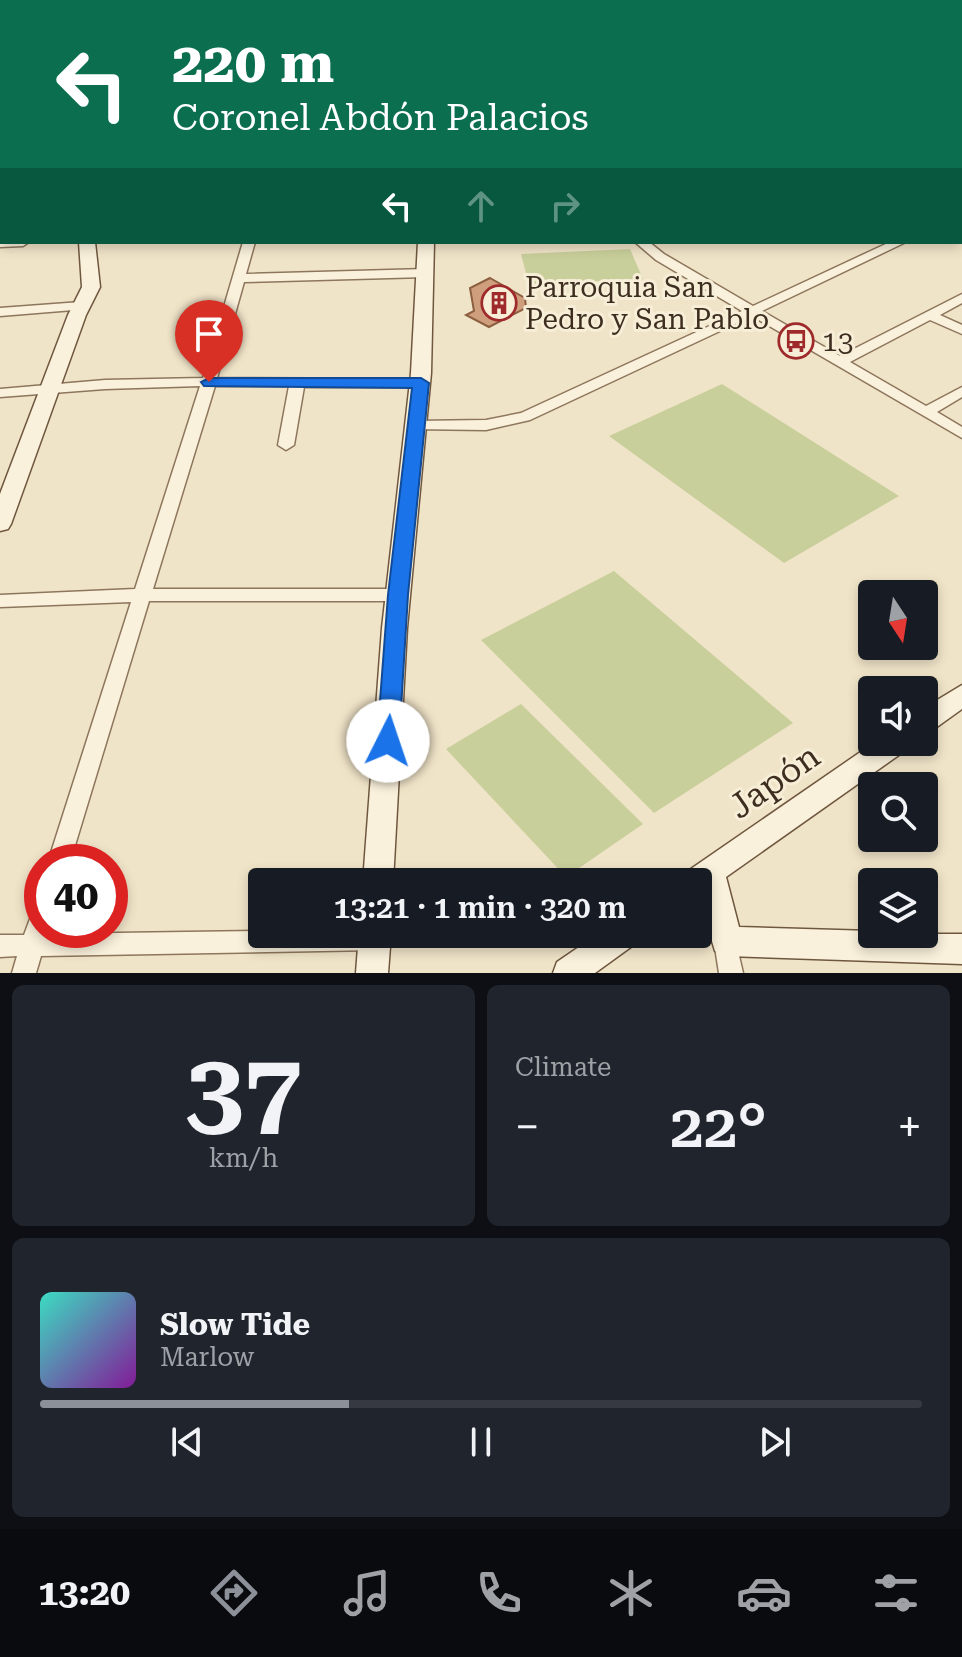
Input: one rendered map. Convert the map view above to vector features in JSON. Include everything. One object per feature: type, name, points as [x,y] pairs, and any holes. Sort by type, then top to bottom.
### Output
[{"type":"street","points":[[0,524],[81,306],[91,287],[87,244]]},
{"type":"street","points":[[65,844],[144,595],[248,244]]},
{"type":"street","points":[[379,868],[398,595],[421,383],[426,244]]},
{"type":"street","points":[[644,244],[660,257],[962,433]]},
{"type":"street","points":[[416,426],[486,425],[525,417],[896,244]]},
{"type":"street","points":[[237,278],[426,273]]},
{"type":"street","points":[[840,362],[962,298]]},
{"type":"street","points":[[0,312],[81,306]]},
{"type":"street","points":[[930,315],[962,330]]},
{"type":"street","points":[[0,393],[50,387],[209,382],[421,383]]},
{"type":"street","points":[[286,445],[297,383]]},
{"type":"street","points":[[926,412],[962,391]]},
{"type":"street","points":[[0,601],[144,595],[398,595]]},
{"type":"street","points":[[938,712],[962,695]]},
{"type":"street","name":"Japón","points":[[712,871],[876,756]]},
{"type":"street","points":[[712,902],[726,941],[731,973]]},
{"type":"street","points":[[128,942],[248,939]]},
{"type":"street","points":[[726,941],[962,949]]},
{"type":"street","points":[[0,946],[24,945]]},
{"type":"street","points":[[24,973],[32,948]]},
{"type":"street","points":[[372,973],[374,948]]},
{"type":"street","points":[[569,973],[604,948]]},
{"type":"green space","points":[[630,249],[643,279],[529,285],[521,254]]},
{"type":"green space","points":[[722,384],[899,496],[784,563],[609,436]]},
{"type":"green space","points":[[614,571],[793,723],[654,813],[481,640]]},
{"type":"green space","points":[[521,704],[643,824],[579,868],[558,868],[446,749]]},
{"type":"building","name":"Parroquia San Pedro y San Pablo","points":[[490,278],[525,298],[526,308],[489,327],[466,315],[474,311],[470,288]]},
{"type":"place","name":"Parroquia San Pedro y San Pablo","points":[[499,303]]},
{"type":"place","name":"13","points":[[796,341]]},
{"type":"route","points":[[209,382],[421,383],[398,595],[388,741]]}]
